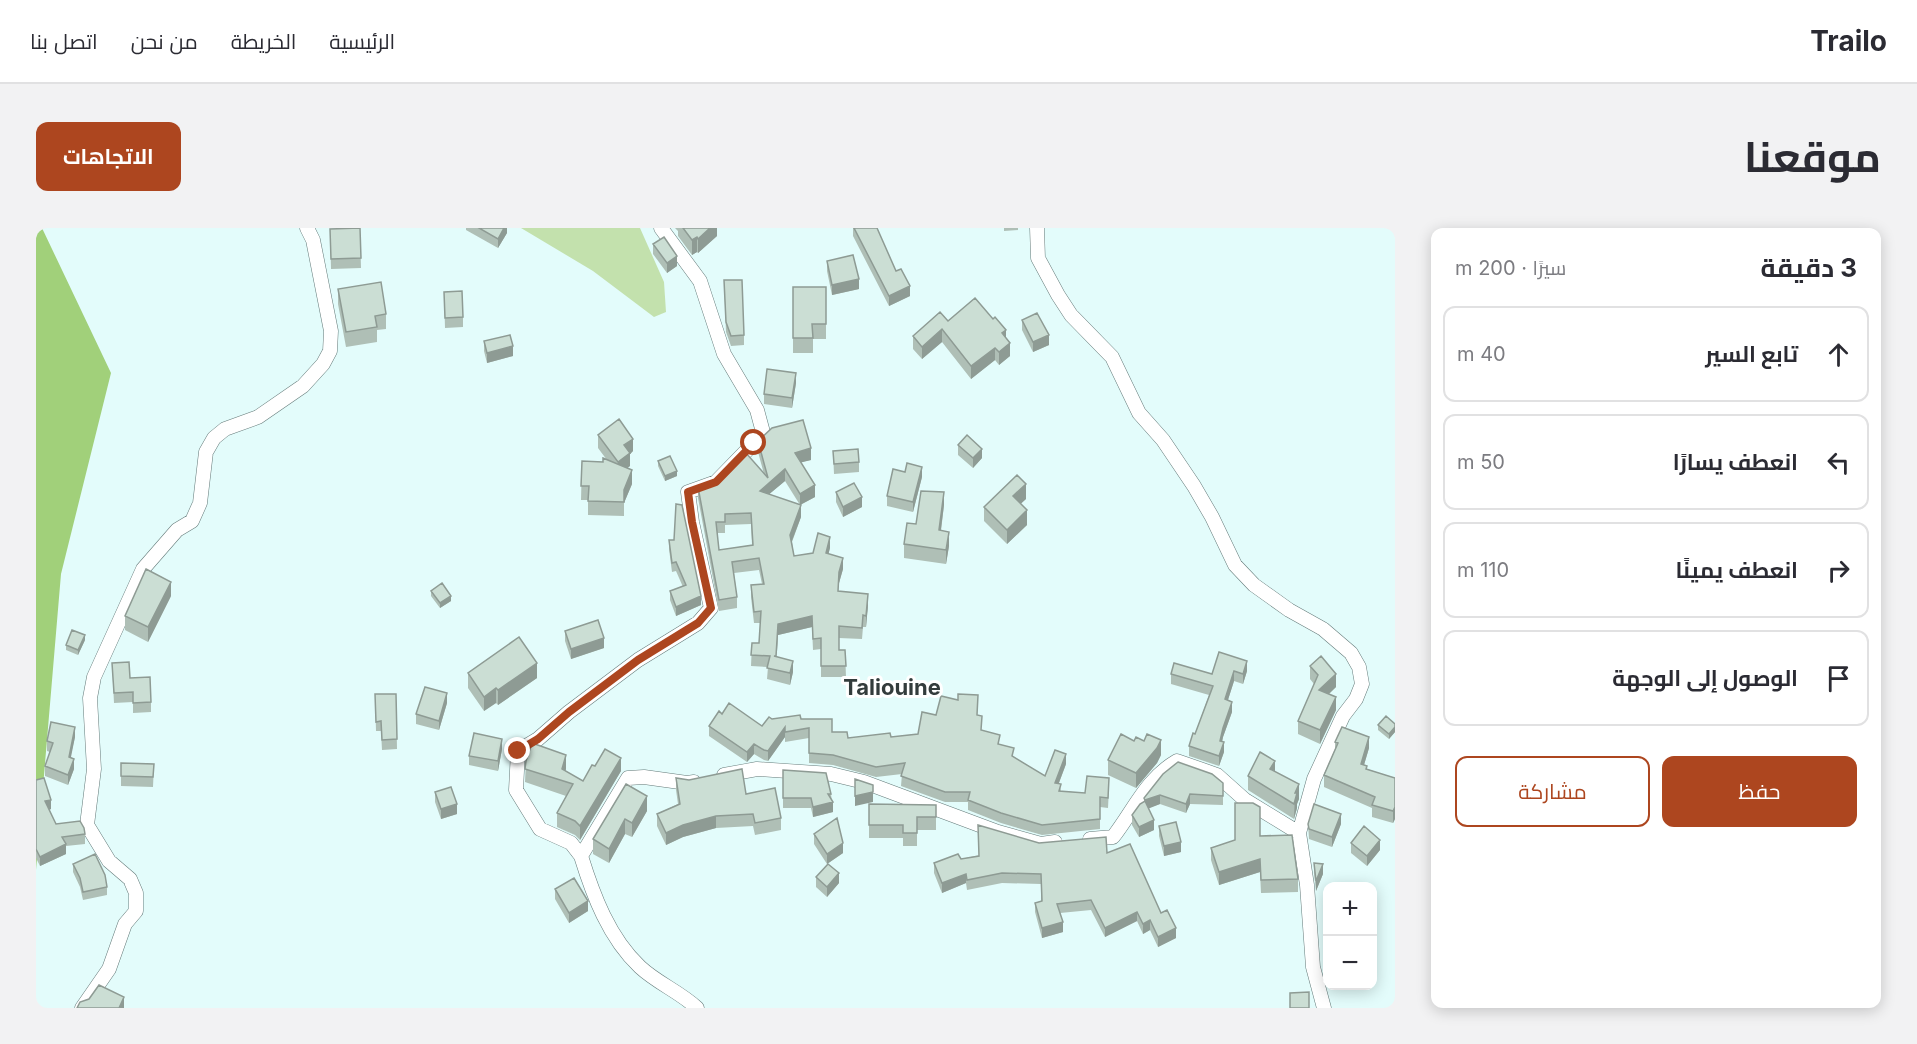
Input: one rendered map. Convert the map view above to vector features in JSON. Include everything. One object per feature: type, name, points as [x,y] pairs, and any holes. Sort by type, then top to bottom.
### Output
[{"type":"street","points":[[82,1008],[109,969],[125,924],[136,911],[136,893],[130,879],[109,861],[87,825],[94,769],[90,698],[94,677],[143,569],[177,530],[192,521],[200,503],[206,453],[214,438],[225,429],[258,417],[303,386],[323,364],[330,351],[331,331],[313,240],[307,228]]},
{"type":"street","points":[[661,228],[700,281],[724,354],[757,410],[764,436],[754,443],[716,482],[688,492],[692,522],[711,608],[698,623],[638,660],[569,712],[538,739],[518,751],[516,790],[540,829],[571,843],[581,856],[593,896],[618,938],[640,967],[698,1008]]},
{"type":"street","points":[[1037,228],[1038,258],[1058,295],[1071,315],[1112,357],[1139,413],[1163,440],[1194,486],[1235,565],[1254,585],[1289,610],[1323,629],[1351,653],[1359,667],[1362,684],[1356,699],[1343,716],[1314,779],[1299,833],[1307,885],[1313,967],[1324,1008]]},
{"type":"street","points":[[581,856],[628,778],[644,777],[687,783],[757,769],[831,774],[864,782],[998,832],[1041,844],[1113,837],[1142,792],[1177,761],[1218,775],[1245,800],[1299,833]]},
{"type":"green space","points":[[36,228],[42,228],[111,373],[61,574],[36,870]]},
{"type":"green space","points":[[521,228],[640,228],[664,282],[666,312],[654,317],[593,271]]},
{"type":"building","points":[[360,228],[361,258],[331,259],[330,229]]},
{"type":"building","points":[[479,228],[504,228],[498,239]]},
{"type":"building","points":[[683,228],[710,228],[698,239],[697,237],[692,240]]},
{"type":"building","points":[[854,228],[877,228],[896,271],[901,269],[910,286],[889,296]]},
{"type":"building","points":[[664,237],[677,256],[667,263],[653,244]]},
{"type":"building","points":[[853,255],[859,279],[832,285],[827,261]]},
{"type":"building","points":[[724,280],[742,280],[744,335],[731,336],[726,322]]},
{"type":"building","points":[[381,282],[386,314],[375,316],[377,327],[346,332],[338,289]]},
{"type":"building","points":[[793,287],[826,287],[826,324],[812,324],[813,338],[793,338]]},
{"type":"building","points":[[462,291],[463,317],[445,318],[444,292]]},
{"type":"building","points":[[975,298],[1006,330],[1002,333],[1010,343],[999,352],[995,348],[971,366],[942,329],[922,347],[913,336],[940,312],[948,321]]},
{"type":"building","points":[[1037,313],[1049,335],[1033,342],[1022,320]]},
{"type":"building","points":[[510,335],[513,346],[487,353],[484,341]]},
{"type":"building","points":[[767,369],[796,373],[792,398],[764,394]]},
{"type":"building","points":[[619,419],[633,439],[624,445],[630,453],[618,462],[598,435]]},
{"type":"building","points":[[803,420],[811,448],[795,453],[815,485],[800,494],[785,469],[760,491],[801,505],[790,535],[794,556],[813,553],[818,533],[830,537],[826,553],[843,558],[839,572],[838,591],[868,594],[866,616],[863,615],[862,628],[839,626],[839,650],[845,650],[846,666],[821,666],[821,638],[813,639],[812,616],[778,624],[776,656],[774,656],[793,661],[790,673],[767,668],[770,656],[751,655],[752,643],[759,643],[761,611],[754,612],[751,585],[764,584],[759,558],[732,562],[737,597],[719,600],[698,487],[722,477],[746,453],[768,478],[758,441],[772,428]],"holes":[[[751,513],[753,545],[719,550],[716,522],[725,522],[725,514]]]},
{"type":"building","points":[[967,435],[982,449],[973,458],[958,445]]},
{"type":"building","points":[[858,449],[859,462],[834,464],[833,451]]},
{"type":"building","points":[[670,456],[677,471],[665,476],[658,461]]},
{"type":"building","points":[[603,458],[632,470],[624,490],[624,502],[588,501],[589,486],[581,486],[582,461],[603,462]]},
{"type":"building","points":[[907,463],[922,467],[913,502],[887,496],[893,469],[905,472]]},
{"type":"building","points":[[1017,475],[1026,484],[1013,496],[1027,510],[1007,530],[984,507]]},
{"type":"building","points":[[854,483],[862,497],[843,507],[836,492]]},
{"type":"building","points":[[921,491],[944,492],[939,530],[949,532],[946,550],[904,544],[907,523],[916,524]]},
{"type":"building","points":[[676,504],[682,505],[701,596],[676,607],[670,591],[686,585],[676,562],[672,563],[669,540],[674,540]]},
{"type":"building","points":[[146,569],[171,582],[148,627],[125,616]]},
{"type":"building","points":[[442,583],[451,596],[440,603],[431,591]]},
{"type":"building","points":[[598,620],[604,638],[571,649],[565,631]]},
{"type":"building","points":[[72,630],[85,635],[78,650],[66,645]]},
{"type":"building","points":[[519,637],[537,663],[484,697],[468,673]]},
{"type":"building","points":[[1219,652],[1247,661],[1243,674],[1234,671],[1225,699],[1232,702],[1223,728],[1220,741],[1224,742],[1219,756],[1189,746],[1213,686],[1171,674],[1174,663],[1212,674]]},
{"type":"building","points":[[1321,656],[1336,674],[1319,690],[1336,697],[1320,730],[1298,721],[1318,675],[1310,666]]},
{"type":"building","points":[[129,662],[130,678],[150,677],[151,702],[133,703],[133,692],[114,693],[112,663]]},
{"type":"building","points":[[425,687],[447,693],[439,721],[416,714]]},
{"type":"building","points":[[375,694],[396,694],[397,739],[382,740],[381,721],[376,722]]},
{"type":"building","points":[[958,694],[978,695],[977,715],[982,716],[981,730],[1000,735],[998,744],[1014,748],[1012,756],[1045,776],[1055,750],[1066,754],[1055,783],[1061,784],[1059,791],[1085,793],[1087,776],[1109,778],[1108,798],[1100,797],[1100,819],[1042,825],[968,800],[970,792],[945,792],[901,776],[905,763],[876,767],[833,755],[809,753],[809,728],[785,732],[785,727],[768,751],[754,744],[747,752],[709,726],[719,711],[722,714],[729,703],[762,726],[769,717],[772,719],[800,715],[801,719],[832,719],[832,732],[847,732],[848,738],[890,733],[891,737],[918,734],[922,712],[936,715],[941,696],[958,700]]},
{"type":"building","points":[[1386,716],[1395,724],[1389,734],[1378,725]]},
{"type":"building","points":[[51,722],[75,727],[69,757],[74,759],[68,775],[45,766],[53,743],[47,741]]},
{"type":"building","points":[[1342,727],[1369,737],[1361,764],[1367,766],[1366,769],[1395,778],[1393,811],[1372,805],[1375,797],[1324,775],[1338,743],[1335,742]]},
{"type":"building","points":[[474,733],[502,739],[498,761],[469,756]]},
{"type":"building","points":[[1121,734],[1134,741],[1136,737],[1144,741],[1147,734],[1161,740],[1136,773],[1108,760]]},
{"type":"building","points":[[532,743],[566,755],[562,769],[583,781],[605,749],[621,758],[580,826],[575,821],[557,813],[573,784],[525,769]]},
{"type":"building","points":[[1260,752],[1275,761],[1270,769],[1299,784],[1294,804],[1248,776]]},
{"type":"building","points":[[1178,762],[1212,774],[1223,783],[1223,796],[1190,794],[1186,804],[1160,795],[1145,800],[1144,798],[1163,774]]},
{"type":"building","points":[[121,763],[154,764],[153,777],[121,776]]},
{"type":"building","points":[[742,769],[746,794],[775,788],[781,818],[755,823],[753,814],[716,816],[683,825],[666,833],[657,814],[680,804],[676,778],[689,780]]},
{"type":"building","points":[[783,770],[826,773],[831,794],[828,794],[833,802],[813,807],[811,798],[783,798]]},
{"type":"building","points":[[44,778],[51,800],[45,801],[56,824],[80,821],[85,834],[62,837],[66,844],[40,857],[36,849],[36,780]]},
{"type":"building","points":[[855,779],[873,785],[873,792],[855,796]]},
{"type":"building","points":[[626,784],[647,796],[632,823],[625,819],[609,849],[593,839]]},
{"type":"building","points":[[451,787],[457,804],[441,809],[435,792]]},
{"type":"building","points":[[1145,801],[1154,820],[1139,827],[1132,815]]},
{"type":"building","points":[[1235,803],[1253,803],[1260,807],[1260,836],[1292,835],[1298,879],[1261,880],[1260,859],[1219,872],[1211,848],[1235,840]]},
{"type":"building","points":[[869,804],[936,805],[936,817],[917,817],[917,833],[903,833],[903,825],[869,825]]},
{"type":"building","points":[[1314,804],[1341,814],[1332,837],[1309,829],[1308,824]]},
{"type":"building","points":[[837,818],[843,843],[827,854],[814,834]]},
{"type":"building","points":[[1176,822],[1181,842],[1164,846],[1159,826]]},
{"type":"building","points":[[978,825],[1039,843],[1106,837],[1107,853],[1130,844],[1161,913],[1167,910],[1176,928],[1158,937],[1150,920],[1143,924],[1137,912],[1105,928],[1091,900],[1057,904],[1063,922],[1042,928],[1035,903],[1042,901],[1041,874],[1002,873],[967,880],[966,874],[942,883],[934,863],[958,854],[961,859],[979,856]]},
{"type":"building","points":[[1364,826],[1380,840],[1367,856],[1351,843]]},
{"type":"building","points":[[95,854],[105,875],[107,887],[83,892],[80,878],[73,864]]},
{"type":"building","points":[[1314,863],[1323,864],[1316,881]]},
{"type":"building","points":[[828,864],[839,873],[827,887],[816,877]]},
{"type":"building","points":[[574,878],[588,901],[569,913],[555,889]]},
{"type":"building","points":[[99,985],[124,997],[119,1008],[77,1008],[80,1002],[89,999]]},
{"type":"building","points":[[1309,992],[1309,1008],[1290,1008],[1290,993]]},
{"type":"district","name":"Taliouine","points":[[892,687]]},
{"type":"route","points":[[518,751],[538,739],[569,712],[638,660],[698,623],[711,608],[692,522],[688,492],[716,482],[754,443]]}]
